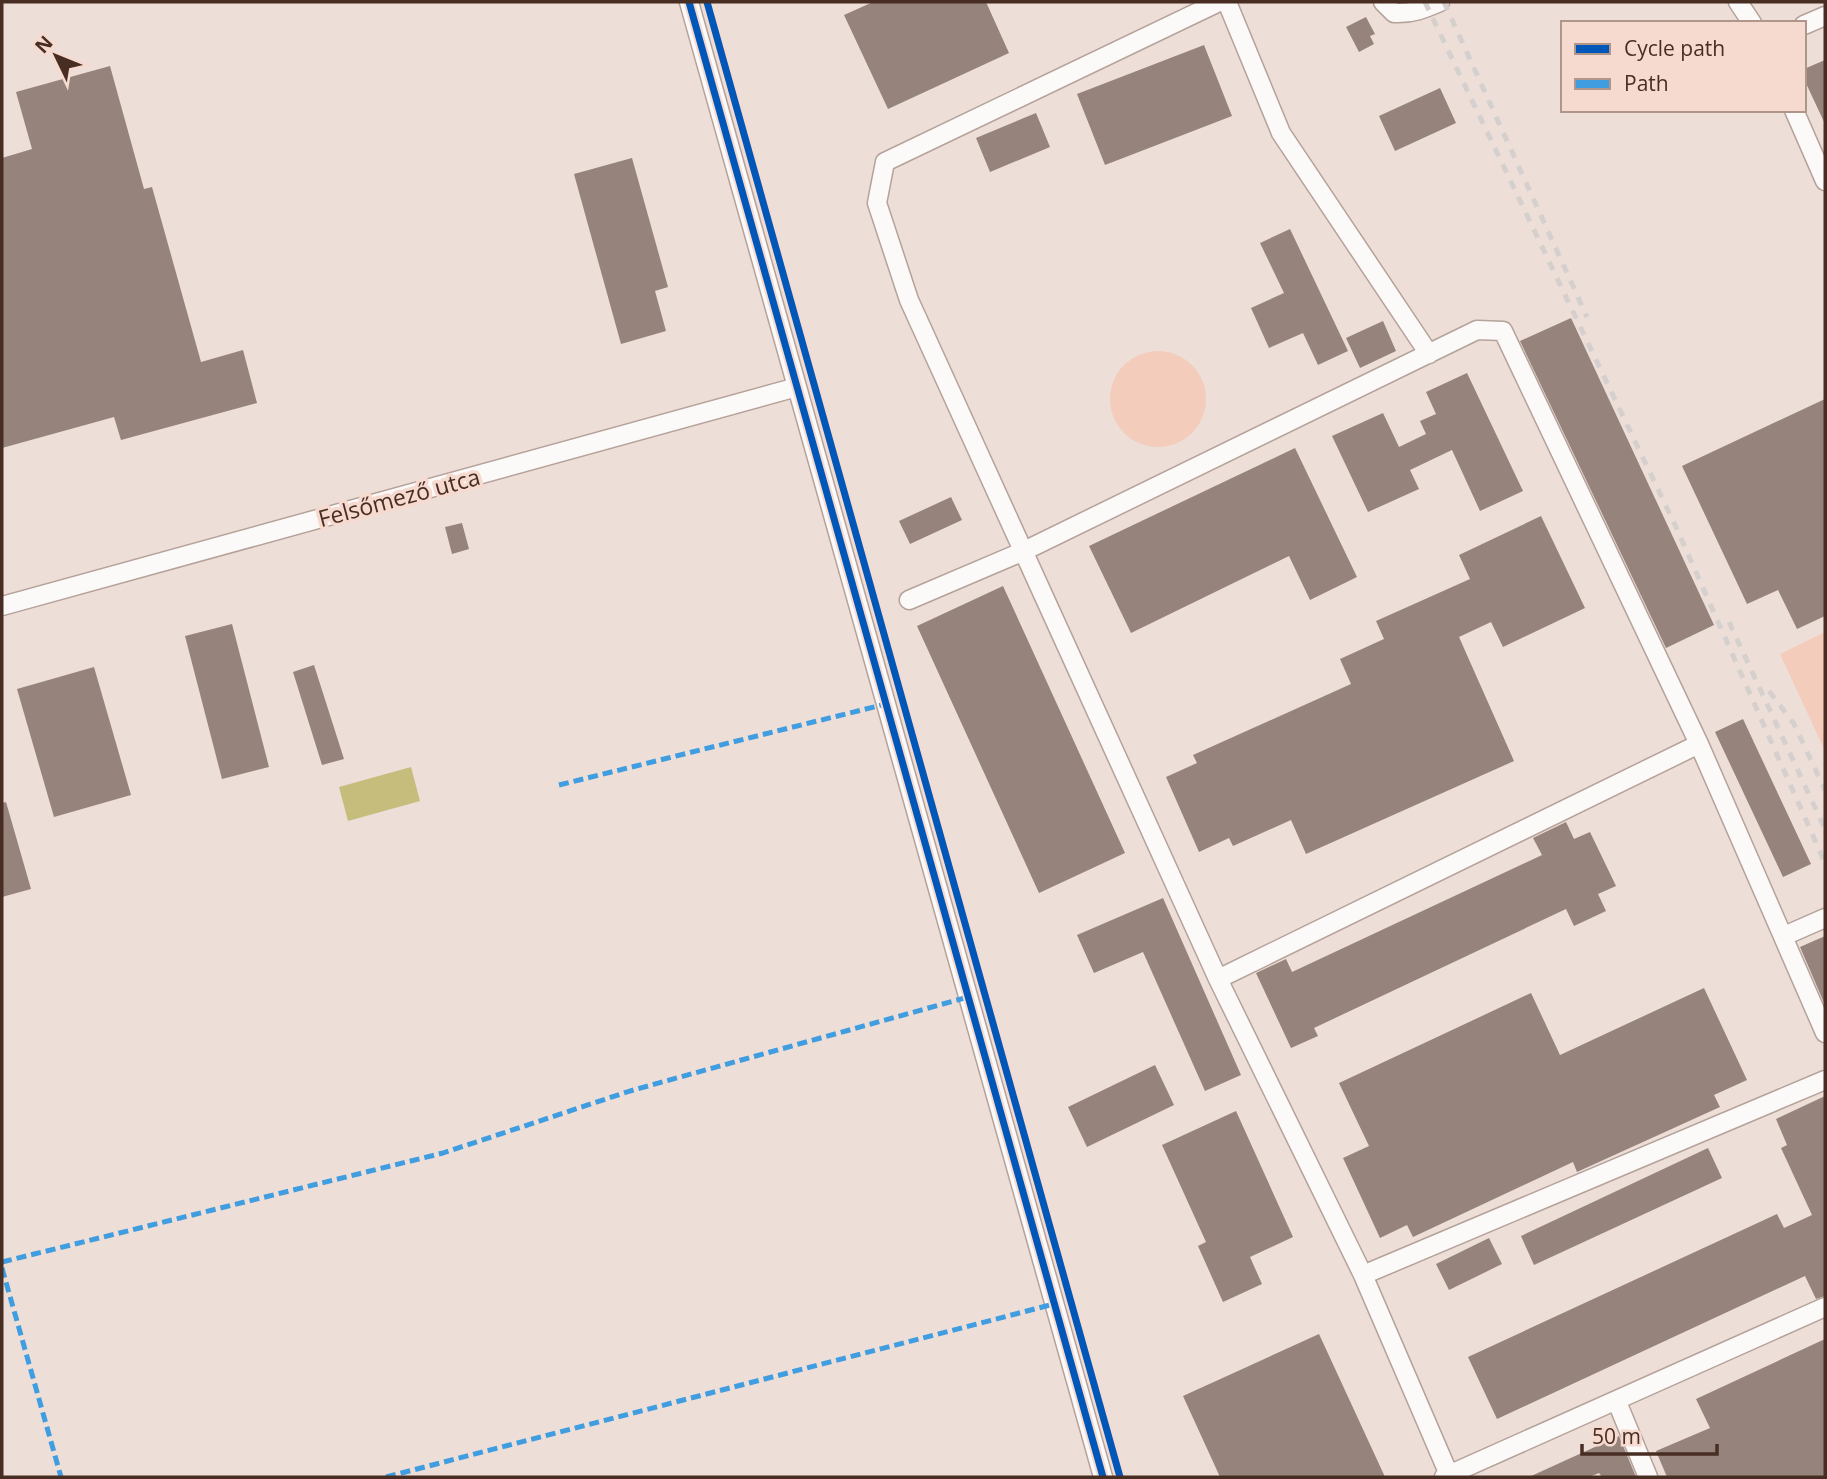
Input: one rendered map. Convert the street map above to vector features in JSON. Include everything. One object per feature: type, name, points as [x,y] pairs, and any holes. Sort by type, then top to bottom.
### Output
[{"type":"street","points":[[689,2],[1103,1477]]},
{"type":"street","points":[[1219,2],[885,162],[877,203],[909,300],[1218,979],[1363,1275],[1448,1476],[1825,1307]]},
{"type":"street","points":[[1227,2],[1281,133],[1429,354]]},
{"type":"street","points":[[1382,2],[1394,13],[1408,14],[1440,2]]},
{"type":"street","points":[[1738,2],[1751,21]]},
{"type":"street","points":[[1806,24],[1825,16]]},
{"type":"street","points":[[1795,112],[1825,181]]},
{"type":"street","points":[[909,600],[1024,551],[1477,330],[1503,331],[1699,744],[1825,1033]]},
{"type":"street","name":"Felsőmező utca","points":[[2,606],[797,387]]},
{"type":"street","points":[[1218,979],[1699,744]]},
{"type":"street","points":[[1784,936],[1825,918]]},
{"type":"street","points":[[1363,1275],[1825,1080]]},
{"type":"street","points":[[1617,1402],[1648,1477]]},
{"type":"shaded area","points":[[1158,351],[1176,355],[1192,365],[1202,381],[1206,399],[1202,417],[1192,433],[1176,443],[1158,447],[1140,443],[1124,433],[1114,417],[1110,399],[1114,381],[1124,365],[1140,355]]},
{"type":"shaded area","points":[[1825,632],[1825,751],[1780,654]]},
{"type":"shaded area","points":[[411,767],[420,801],[348,821],[339,787]]},
{"type":"building","points":[[873,2],[986,2],[1009,53],[888,109],[844,15]]},
{"type":"building","points":[[1366,17],[1375,34],[1370,36],[1374,44],[1359,52],[1346,27]]},
{"type":"building","points":[[1204,45],[1232,116],[1105,165],[1077,94]]},
{"type":"building","points":[[1825,60],[1825,124],[1806,83],[1806,68]]},
{"type":"building","points":[[110,66],[144,189],[152,187],[201,362],[243,350],[257,403],[121,440],[114,417],[2,448],[2,158],[32,149],[16,92]]},
{"type":"building","points":[[1440,88],[1456,123],[1395,151],[1379,116]]},
{"type":"building","points":[[1036,113],[1050,147],[990,172],[976,138]]},
{"type":"building","points":[[632,158],[668,287],[655,291],[666,331],[621,344],[574,174]]},
{"type":"building","points":[[1290,229],[1348,351],[1318,365],[1303,333],[1269,348],[1251,308],[1284,293],[1260,243]]},
{"type":"building","points":[[1571,318],[1714,625],[1666,648],[1520,341]]},
{"type":"building","points":[[1383,321],[1396,351],[1360,368],[1346,338]]},
{"type":"building","points":[[1467,373],[1523,491],[1480,511],[1452,450],[1410,470],[1419,489],[1368,512],[1332,436],[1383,413],[1399,447],[1426,434],[1420,421],[1436,414],[1426,392]]},
{"type":"building","points":[[1825,399],[1825,616],[1797,629],[1778,590],[1747,604],[1682,466]]},
{"type":"building","points":[[1295,448],[1357,577],[1310,600],[1289,556],[1131,633],[1089,546]]},
{"type":"building","points":[[951,497],[962,520],[910,544],[899,521]]},
{"type":"building","points":[[1541,516],[1585,608],[1503,647],[1491,622],[1459,637],[1514,761],[1306,854],[1291,820],[1233,846],[1229,838],[1199,852],[1166,777],[1197,763],[1193,755],[1351,684],[1340,659],[1384,639],[1376,621],[1470,579],[1459,555]]},
{"type":"building","points":[[462,523],[469,549],[452,554],[445,527]]},
{"type":"building","points":[[1003,586],[1125,853],[1039,893],[917,626]]},
{"type":"building","points":[[232,624],[269,767],[222,779],[185,636]]},
{"type":"building","points":[[314,665],[344,759],[322,765],[293,672]]},
{"type":"building","points":[[94,667],[131,795],[54,817],[17,689]]},
{"type":"building","points":[[1743,719],[1811,864],[1783,877],[1715,732]]},
{"type":"building","points":[[6,802],[31,889],[2,897],[2,803]]},
{"type":"building","points":[[1566,822],[1574,839],[1590,832],[1616,886],[1598,894],[1606,911],[1574,926],[1566,909],[1314,1028],[1318,1036],[1291,1048],[1256,973],[1286,959],[1292,972],[1542,855],[1533,838]]},
{"type":"building","points":[[1163,898],[1241,1075],[1205,1091],[1143,952],[1094,973],[1077,935]]},
{"type":"building","points":[[1825,936],[1825,1005],[1800,947]]},
{"type":"building","points":[[1704,988],[1747,1080],[1714,1095],[1720,1107],[1577,1172],[1573,1162],[1413,1237],[1407,1225],[1380,1238],[1343,1158],[1369,1146],[1339,1083],[1531,993],[1560,1055]]},
{"type":"building","points":[[1155,1065],[1174,1105],[1087,1147],[1068,1107]]},
{"type":"building","points":[[1825,1096],[1825,1296],[1816,1299],[1805,1276],[1497,1419],[1468,1357],[1777,1214],[1784,1228],[1812,1215],[1781,1148],[1787,1145],[1776,1119]]},
{"type":"building","points":[[1236,1111],[1293,1237],[1250,1257],[1262,1284],[1223,1302],[1198,1246],[1206,1242],[1162,1145]]},
{"type":"building","points":[[1708,1148],[1722,1178],[1534,1265],[1521,1236]]},
{"type":"building","points":[[1489,1238],[1502,1264],[1449,1290],[1436,1264]]},
{"type":"building","points":[[1319,1334],[1385,1477],[1220,1477],[1183,1396]]},
{"type":"building","points":[[1825,1339],[1825,1477],[1667,1477],[1656,1451],[1710,1428],[1696,1399]]},
{"type":"building","points":[[1619,1436],[1636,1477],[1602,1477],[1599,1473],[1589,1477],[1529,1477]]},
{"type":"railway","points":[[1425,2],[1676,527],[1825,863]]},
{"type":"railway","points":[[1444,2],[1587,317]]},
{"type":"railway","points":[[1729,622],[1825,829]]},
{"type":"railway","points":[[1769,691],[1794,724],[1825,790]]},
{"type":"marked path","points":[[559,785],[886,704]]},
{"type":"marked path","points":[[2,1262],[443,1153],[630,1091],[968,997]]},
{"type":"marked path","points":[[2,1268],[61,1477]]},
{"type":"marked path","points":[[386,1477],[1054,1304]]},
{"type":"cycle path","points":[[689,2],[1103,1477]]},
{"type":"cycle path","points":[[707,2],[1120,1477]]}]
